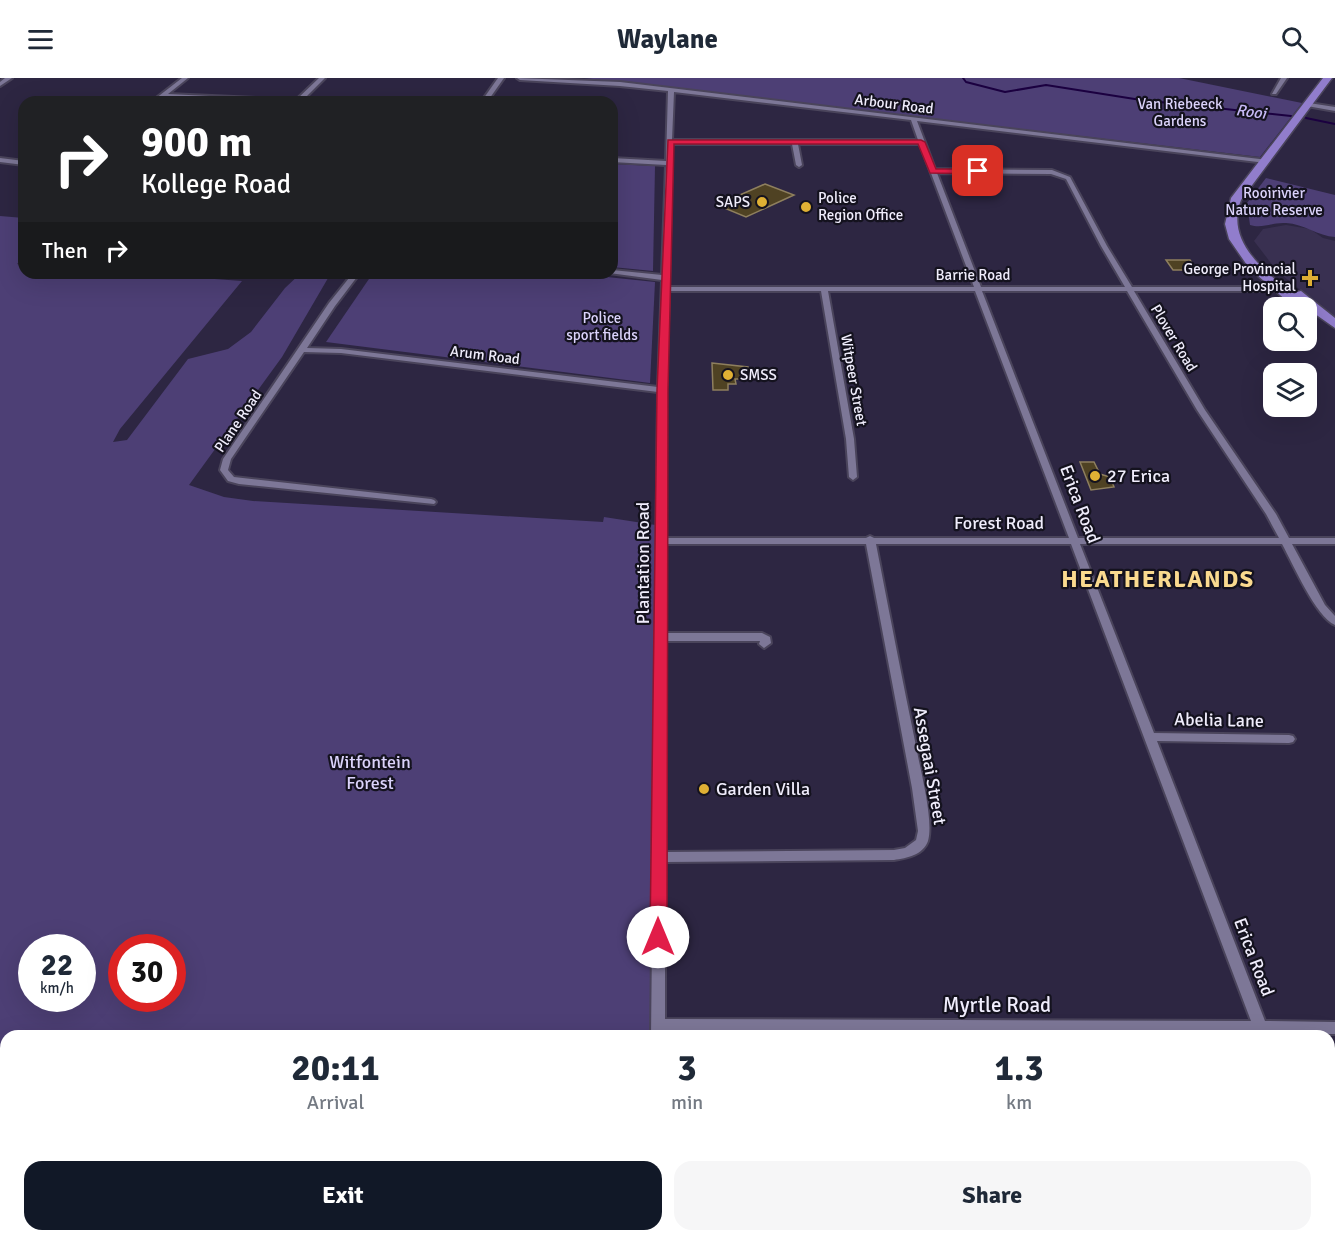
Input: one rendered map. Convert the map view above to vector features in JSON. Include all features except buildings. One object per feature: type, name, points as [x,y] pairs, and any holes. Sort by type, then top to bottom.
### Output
[{"type":"highway","points":[[1294,297],[1250,243],[1240,220],[1242,194],[1328,78]]},
{"type":"highway","points":[[1286,289],[1335,324]]},
{"type":"highway","points":[[1317,319],[1335,333]]},
{"type":"street","points":[[0,84],[9,78]]},
{"type":"street","points":[[164,95],[185,78]]},
{"type":"street","points":[[303,96],[322,78]]},
{"type":"street","points":[[488,96],[501,78]]},
{"type":"street","name":"Arbour Road","points":[[520,78],[577,80],[671,90],[1266,161]]},
{"type":"street","points":[[1274,93],[1284,78]]},
{"type":"street","name":"Plantation Road","points":[[658,1030],[663,541],[662,390],[671,90]]},
{"type":"street","points":[[164,95],[183,96]]},
{"type":"street","points":[[1309,105],[1335,109]]},
{"type":"street","name":"Erica Road","points":[[913,118],[1261,1030]]},
{"type":"street","points":[[670,142],[921,142]]},
{"type":"street","points":[[795,142],[799,165]]},
{"type":"street","points":[[0,160],[18,162]]},
{"type":"street","points":[[618,160],[669,163]]},
{"type":"street","name":"Plover Road","points":[[933,171],[1046,172],[1063,174],[1068,178],[1129,289],[1200,410],[1288,541],[1321,607],[1335,622]]},
{"type":"street","name":"Barrie Road","points":[[618,273],[666,283],[824,288],[1286,289]]},
{"type":"street","name":"Plane Road","points":[[352,279],[332,305],[227,459],[224,470],[226,475],[239,481],[431,502]]},
{"type":"street","name":"Witpeer Street","points":[[824,288],[850,439],[854,477]]},
{"type":"street","name":"Arum Road","points":[[303,350],[341,351],[662,390]]},
{"type":"street","name":"Forest Road","points":[[663,541],[870,539],[1335,541]]},
{"type":"street","name":"Assegaai Street","points":[[658,857],[894,855],[908,853],[921,843],[924,831],[918,788],[870,539]]},
{"type":"street","points":[[662,637],[762,637],[766,639],[764,644]]},
{"type":"street","name":"Abelia Lane","points":[[1149,737],[1289,739]]},
{"type":"street","name":"Myrtle Road","points":[[1298,1030],[1335,1028]]},
{"type":"shaded area","name":"George Provincial Hospital","points":[[1286,225],[1310,229],[1323,238],[1335,241],[1335,318],[1317,303],[1317,297],[1309,297],[1277,271],[1254,241],[1263,229]]},
{"type":"green space","name":"Van Riebeeck Gardens","points":[[584,78],[1179,78],[1302,103],[1260,157]]},
{"type":"green space","name":"Police sport fields","points":[[618,164],[655,166],[653,271],[618,268]]},
{"type":"green space","name":"Rooirivier Nature Reserve","points":[[1266,178],[1335,195],[1335,237],[1293,224],[1250,225],[1247,203]]},
{"type":"green space","name":"Witfontein Forest","points":[[0,216],[18,218],[18,279],[242,281],[120,429],[113,442],[127,440],[188,359],[228,349],[251,332],[295,279],[328,279],[282,357],[189,485],[224,497],[253,501],[603,522],[604,517],[662,526],[651,1030],[0,1030]]},
{"type":"green space","name":"Police sport fields","points":[[618,278],[655,282],[650,383],[326,342],[369,279]]},
{"type":"waterway","name":"Rooi","points":[[963,78],[966,82],[1005,92],[1046,85],[1141,100],[1291,116]]},
{"type":"waterway","name":"Rooi","points":[[1306,118],[1335,124]]},
{"type":"place","name":"SAPS","points":[[762,202]]},
{"type":"place","name":"Police Region Office","points":[[806,207]]},
{"type":"place","name":"George Provincial Hospital","points":[[1310,278]]},
{"type":"place","name":"SMSS","points":[[728,375]]},
{"type":"place","name":"27 Erica","points":[[1095,476]]},
{"type":"place","name":"Garden Villa","points":[[704,789]]},
{"type":"district","name":"HEATHERLANDS","points":[[1158,579]]},
{"type":"route","points":[[658,937],[663,541],[662,390],[670,142],[921,142],[933,171],[978,171]]}]
